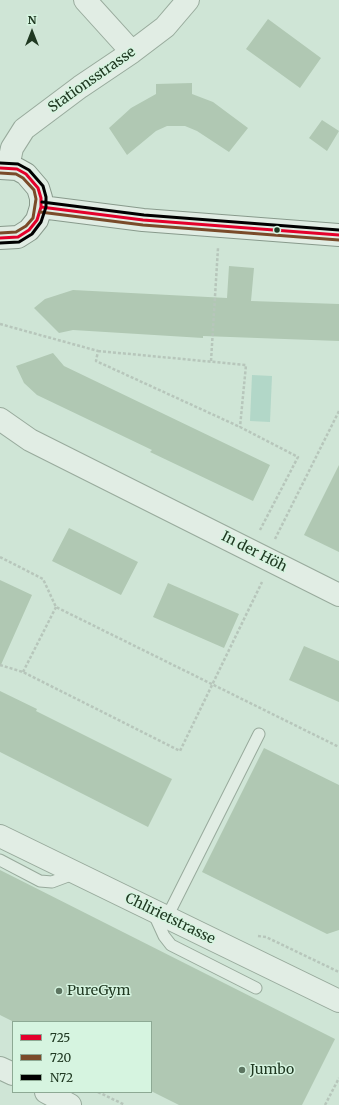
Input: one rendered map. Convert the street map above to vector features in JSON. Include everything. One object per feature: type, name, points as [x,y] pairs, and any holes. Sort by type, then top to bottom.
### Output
[{"type":"street","points":[[85,0],[132,52]]},
{"type":"street","name":"Stationsstrasse","points":[[4,167],[12,148],[24,129],[80,87],[132,52],[165,27],[188,0]]},
{"type":"street","points":[[0,238],[18,237],[29,230],[37,220],[41,207],[38,188],[33,180],[26,174],[4,167]]},
{"type":"street","points":[[41,207],[143,220],[339,235]]},
{"type":"street","name":"In der Höh","points":[[0,419],[30,440],[339,595]]},
{"type":"street","name":"Chlirietstrasse","points":[[0,836],[339,1002]]},
{"type":"street","points":[[0,1068],[12,1074]]},
{"type":"street","points":[[48,1093],[70,1105]]},
{"type":"lane","points":[[256,988],[171,945],[164,936],[160,914],[259,734]]},
{"type":"lane","points":[[0,860],[40,881],[52,882],[77,873]]},
{"type":"path","points":[[211,361],[219,226]]},
{"type":"path","points":[[0,324],[98,351],[246,364],[240,427]]},
{"type":"path","points":[[98,351],[96,361],[240,427],[298,457],[258,555]]},
{"type":"path","points":[[258,555],[339,411]]},
{"type":"path","points":[[0,557],[42,578],[56,607],[339,747]]},
{"type":"path","points":[[0,665],[23,672],[180,751],[262,581]]},
{"type":"path","points":[[23,672],[56,607]]},
{"type":"path","points":[[325,1105],[339,1078]]},
{"type":"path","points":[[100,1093],[125,1105]]},
{"type":"green space","points":[[252,375],[272,376],[270,422],[250,421]]},
{"type":"building","points":[[268,19],[321,58],[300,88],[246,49]]},
{"type":"building","points":[[192,83],[192,94],[213,102],[248,128],[229,152],[197,131],[185,126],[167,126],[156,131],[127,155],[109,128],[131,108],[156,94],[156,84]]},
{"type":"building","points":[[322,120],[339,131],[327,151],[309,138]]},
{"type":"building","points":[[229,266],[254,268],[251,301],[339,304],[339,341],[203,336],[203,338],[73,330],[59,333],[34,308],[45,299],[73,290],[227,298]]},
{"type":"building","points":[[53,353],[64,366],[270,465],[253,501],[150,452],[152,450],[37,395],[24,383],[16,366]]},
{"type":"building","points":[[339,465],[339,552],[304,535]]},
{"type":"building","points":[[69,528],[138,562],[121,595],[52,561]]},
{"type":"building","points":[[0,580],[32,595],[0,667]]},
{"type":"building","points":[[168,583],[239,614],[224,648],[153,617]]},
{"type":"building","points":[[304,646],[339,661],[339,702],[289,680]]},
{"type":"building","points":[[0,691],[37,709],[36,711],[172,779],[148,827],[0,752]]},
{"type":"building","points":[[264,748],[339,785],[339,930],[327,934],[202,872]]},
{"type":"building","points":[[0,870],[335,1039],[302,1105],[179,1105],[152,1092],[152,1021],[12,1021],[0,1015]]},
{"type":"transit line","name":"N72","points":[[0,163],[18,164],[29,170],[43,186],[46,197],[46,207],[41,222],[32,234],[19,242],[0,243]]},
{"type":"transit line","name":"725","points":[[0,168],[17,169],[26,174],[38,188],[41,198],[41,207],[37,220],[29,230],[18,237],[0,238]]},
{"type":"transit line","name":"720","points":[[0,173],[16,174],[23,178],[34,190],[36,199],[33,218],[26,226],[16,232],[0,233]]},
{"type":"transit line","name":"N72","points":[[42,202],[144,215],[339,230]]},
{"type":"transit line","name":"725","points":[[41,207],[143,220],[339,235]]},
{"type":"transit line","name":"720","points":[[40,212],[143,225],[339,240]]},
{"type":"place","name":"PureGym","points":[[59,991]]},
{"type":"place","name":"Jumbo","points":[[242,1070]]}]
